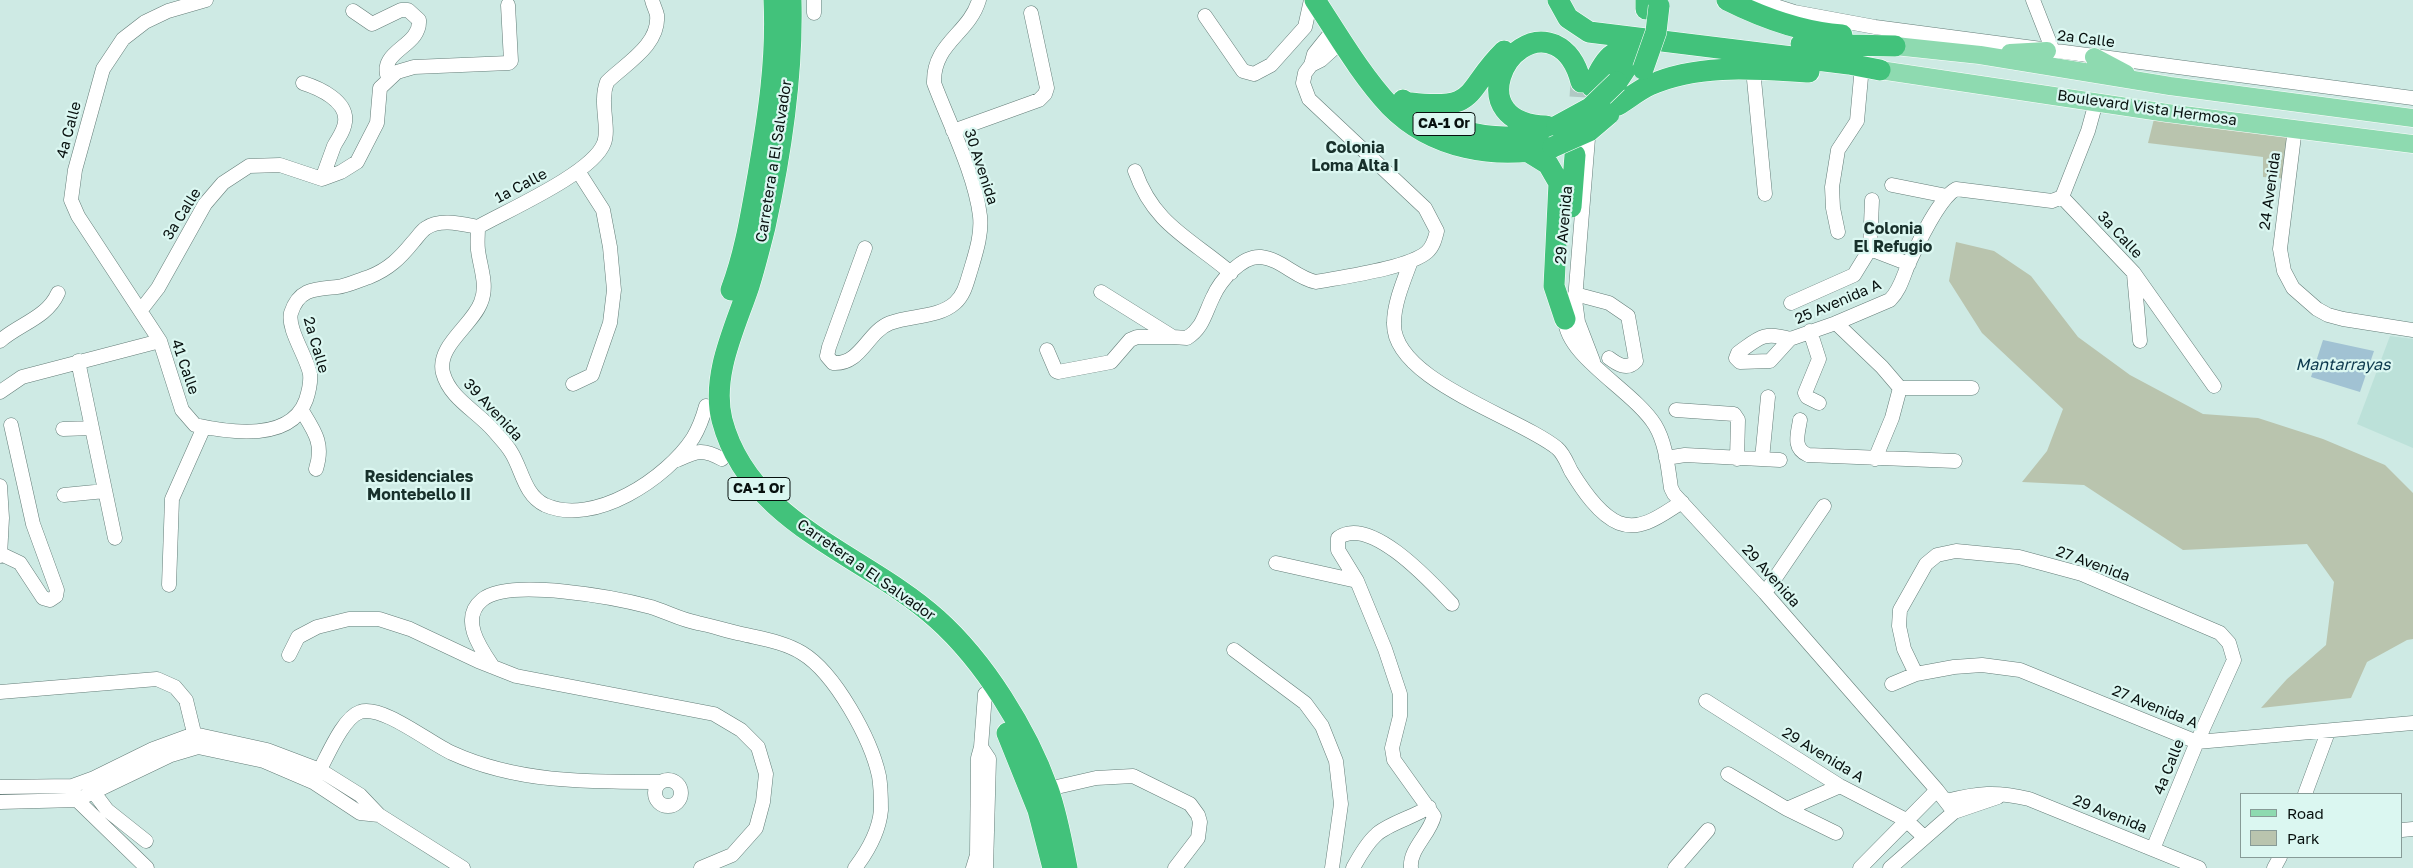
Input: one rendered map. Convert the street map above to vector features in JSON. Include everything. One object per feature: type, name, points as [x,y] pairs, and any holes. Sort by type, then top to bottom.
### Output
[{"type":"highway","name":"Carretera a El Salvador","points":[[774,0],[772,79],[764,141],[748,230],[736,276],[719,326],[709,368],[706,406],[722,459],[751,499],[773,518],[902,606],[954,655],[985,694],[1014,746],[1038,810],[1053,868]]},
{"type":"highway","name":"Carretera a El Salvador","points":[[791,0],[788,79],[769,210],[722,371],[721,417],[739,462],[756,486],[776,506],[810,531],[911,598],[938,620],[986,676],[1015,721],[1048,789],[1067,868]]},
{"type":"highway","name":"CA-1 Or","points":[[1313,0],[1385,100],[1425,133],[1459,146],[1497,153],[1527,152],[1552,147],[1589,131],[1616,107],[1626,96],[1636,66],[1654,38],[1653,4]]},
{"type":"highway","name":"CA-1 Or","points":[[1331,0],[1378,72],[1405,102],[1435,121],[1481,134],[1511,137],[1527,136],[1557,126],[1590,108],[1636,66]]},
{"type":"highway","points":[[1547,0],[1553,14],[1588,70],[1587,84]]},
{"type":"highway","points":[[1558,0],[1568,18],[1589,32],[1849,64],[1890,71]]},
{"type":"highway","points":[[1571,0],[1582,14],[1590,19],[1624,25],[1754,41],[1827,46],[1898,46]]},
{"type":"highway","points":[[1727,0],[1750,11],[1792,26],[1832,34],[1874,38],[1898,46]]},
{"type":"highway","points":[[1405,102],[1437,106],[1458,102],[1475,90],[1498,57],[1508,47],[1516,41],[1535,34],[1556,37],[1575,50]]},
{"type":"highway","points":[[1557,126],[1526,124],[1512,118],[1507,113],[1498,93],[1504,67],[1514,55],[1526,46],[1545,43],[1560,48],[1571,58],[1587,84]]},
{"type":"highway","points":[[1587,84],[1605,61],[1621,48],[1631,47],[1675,52],[1715,48]]},
{"type":"highway","points":[[1616,107],[1648,86],[1665,79],[1702,72],[1753,69],[1861,77],[1890,71]]},
{"type":"highway","points":[[1527,152],[1548,164],[1559,182],[1554,286],[1572,306]]},
{"type":"highway","points":[[1572,306],[1564,279],[1575,155]]},
{"type":"highway","points":[[1014,746],[1024,761],[1035,786],[1042,790],[1048,789]]},
{"type":"main road","name":"Boulevard Vista Hermosa","points":[[1898,46],[1921,43],[1980,55],[2140,81],[2413,118]]},
{"type":"main road","points":[[1921,43],[1913,64],[1916,71],[1924,74]]},
{"type":"main road","points":[[1890,71],[1904,60],[1898,46]]},
{"type":"main road","points":[[1980,55],[2050,51]]},
{"type":"main road","points":[[2094,57],[2140,81]]},
{"type":"main road","name":"Boulevard Vista Hermosa","points":[[1890,71],[1924,74],[2096,102],[2413,144]]},
{"type":"main road","points":[[2365,137],[2361,126],[2367,120],[2413,124]]},
{"type":"street","name":"4a Calle","points":[[141,310],[78,216],[71,200],[75,170],[103,69],[123,39],[145,22],[206,0]]},
{"type":"street","name":"1a Calle","points":[[478,228],[565,180],[599,155],[606,141],[603,99],[607,82],[646,46],[656,30],[657,15],[652,0]]},
{"type":"street","name":"30 Avenida","points":[[865,248],[829,347],[827,356],[833,363],[849,360],[860,352],[877,331],[888,324],[942,311],[956,303],[965,290],[979,242],[980,218],[975,190],[934,83],[933,69],[941,50],[973,15],[979,0]]},
{"type":"street","points":[[1205,16],[1243,71],[1254,74],[1271,65],[1305,27],[1313,0]]},
{"type":"street","name":"2a Calle","points":[[1757,0],[1811,16],[1875,27],[1921,43],[2050,51],[2413,98]]},
{"type":"street","points":[[2033,0],[2050,51]]},
{"type":"street","points":[[322,179],[341,172],[357,162],[377,123],[380,88],[388,78],[397,72],[414,67],[509,63],[511,61],[508,5]]},
{"type":"street","points":[[353,11],[372,24],[401,10],[408,10],[419,20],[420,27],[416,34],[386,63],[385,70],[388,78]]},
{"type":"street","points":[[953,131],[1039,100],[1045,94],[1047,88],[1031,13]]},
{"type":"street","points":[[1048,350],[1058,372],[1111,362],[1130,340],[1137,336],[1186,338],[1200,326],[1217,290],[1244,261],[1261,257],[1273,261],[1306,280],[1316,282],[1411,261],[1427,252],[1434,243],[1437,232],[1425,208],[1309,98],[1303,83],[1305,73],[1314,54],[1338,35]]},
{"type":"street","points":[[1753,69],[1766,194]]},
{"type":"street","points":[[1838,232],[1833,208],[1832,187],[1838,150],[1857,121],[1861,77]]},
{"type":"street","points":[[303,83],[319,88],[335,100],[343,110],[346,120],[343,132],[335,144],[322,179]]},
{"type":"street","name":"29 Avenida","points":[[1587,84],[1572,306],[1567,335],[1571,343],[1649,416],[1660,435],[1671,488],[1682,502],[1766,593],[1942,795],[1954,812]]},
{"type":"street","points":[[1892,185],[2052,201],[2062,197],[2088,132],[2096,102]]},
{"type":"street","name":"24 Avenida","points":[[2295,128],[2281,237],[2280,259],[2293,288],[2317,309],[2342,319],[2413,330]]},
{"type":"street","name":"3a Calle","points":[[141,310],[158,288],[205,204],[223,183],[249,166],[280,165],[322,179]]},
{"type":"street","points":[[573,384],[592,375],[610,323],[614,290],[610,247],[603,210],[578,171]]},
{"type":"street","points":[[1135,171],[1145,196],[1159,215],[1231,273]]},
{"type":"street","name":"25 Avenida A","points":[[1790,339],[1836,323],[1890,300],[1896,294],[1909,264],[1951,192]]},
{"type":"street","name":"3a Calle","points":[[2062,197],[2134,274],[2214,386]]},
{"type":"street","points":[[1791,303],[1854,275],[1870,249],[1872,200]]},
{"type":"street","name":"2a Calle","points":[[302,411],[310,389],[310,373],[294,330],[291,314],[297,300],[313,289],[337,287],[383,270],[396,262],[426,228],[440,223],[457,223],[478,228]]},
{"type":"street","name":"39 Avenida","points":[[478,228],[478,252],[484,291],[482,302],[475,315],[445,352],[441,364],[443,374],[452,394],[493,430],[511,452],[531,494],[545,505],[571,511],[613,503],[638,490],[674,461],[693,438],[706,406]]},
{"type":"street","points":[[1870,249],[1909,264]]},
{"type":"street","points":[[1411,261],[1393,323],[1395,338],[1404,353],[1418,366],[1465,400],[1523,426],[1557,448],[1575,477],[1599,509],[1620,524],[1646,524],[1682,502]]},
{"type":"street","points":[[2134,274],[2140,342]]},
{"type":"street","points":[[1101,292],[1173,337]]},
{"type":"street","points":[[0,341],[42,313],[54,303],[58,293]]},
{"type":"street","points":[[1572,306],[1609,303],[1628,316],[1636,356],[1633,365],[1625,367],[1618,365],[1609,358],[1594,364]]},
{"type":"street","name":"41 Calle","points":[[141,310],[160,341],[182,410],[195,425],[204,427]]},
{"type":"street","points":[[1836,323],[1882,366],[1900,388]]},
{"type":"street","points":[[1810,331],[1819,359],[1805,393],[1807,397],[1819,403]]},
{"type":"street","points":[[0,392],[22,376],[160,341]]},
{"type":"street","points":[[78,361],[115,538]]},
{"type":"street","points":[[1900,388],[1972,388]]},
{"type":"street","points":[[1875,459],[1892,418],[1900,388]]},
{"type":"street","points":[[1762,459],[1768,397]]},
{"type":"street","points":[[1676,410],[1734,414],[1738,420],[1737,458]]},
{"type":"street","points":[[169,585],[172,499],[204,427],[240,431],[271,430],[287,424],[302,411],[320,445],[316,469]]},
{"type":"street","points":[[1800,420],[1796,443],[1804,453],[1875,459],[1955,461]]},
{"type":"street","points":[[0,486],[2,518],[1,555],[20,563],[43,598],[50,600],[56,596],[57,590],[33,524],[11,425]]},
{"type":"street","points":[[63,429],[92,428]]},
{"type":"street","name":"39 Avenida","points":[[674,461],[695,452],[707,451],[722,459]]},
{"type":"street","points":[[1666,458],[1685,455],[1780,460]]},
{"type":"street","points":[[64,495],[105,491]]},
{"type":"street","points":[[1766,593],[1824,506]]},
{"type":"street","points":[[1411,868],[1410,862],[1417,847],[1432,827],[1434,816],[1394,760],[1392,748],[1400,716],[1400,694],[1385,649],[1357,581],[1338,550],[1338,538],[1344,534],[1352,534],[1380,540],[1413,564],[1452,604]]},
{"type":"street","name":"27 Avenida","points":[[1916,674],[1904,649],[1899,626],[1900,610],[1926,564],[1937,555],[1956,551],[2019,557],[2082,574],[2220,634],[2229,642]]},
{"type":"street","points":[[1276,563],[1357,581]]},
{"type":"street","points":[[493,667],[473,633],[474,611],[480,601],[491,594],[504,590],[536,589],[595,594],[652,607],[697,623],[775,641],[803,654],[814,662],[840,693],[872,754],[879,777],[881,812],[877,829],[872,842],[855,868]]},
{"type":"street","points":[[289,655],[295,641],[303,633],[332,622],[364,617],[395,623],[516,676],[569,688],[714,714],[741,730],[758,747],[766,774],[763,802],[756,828],[732,856],[701,868]]},
{"type":"street","name":"4a Calle","points":[[2153,849],[2197,742],[2234,660],[2229,642]]},
{"type":"street","points":[[1234,650],[1305,703],[1322,726],[1336,761],[1341,804],[1332,868]]},
{"type":"street","name":"27 Avenida A","points":[[1892,684],[1916,674],[1982,665],[2020,670],[2197,742],[2328,732],[2413,723]]},
{"type":"street","points":[[0,692],[157,680],[175,687],[186,700],[196,740]]},
{"type":"street","points":[[985,694],[981,747],[978,758],[982,839],[986,868]]},
{"type":"street","name":"29 Avenida A","points":[[1706,701],[1840,786],[1906,820],[1924,837]]},
{"type":"street","points":[[317,776],[346,721],[360,712],[377,711],[451,753],[486,766],[531,777],[570,781],[660,782]]},
{"type":"street","points":[[2305,793],[2328,732]]},
{"type":"street","points":[[0,802],[77,800],[90,787],[152,749],[196,740],[317,776],[360,813],[379,815],[463,868]]},
{"type":"street","points":[[1728,774],[1787,809],[1836,833]]},
{"type":"street","points":[[1048,789],[1096,778],[1133,776],[1190,804],[1198,815],[1200,822],[1198,838],[1175,868]]},
{"type":"street","points":[[72,786],[77,800],[147,868]]},
{"type":"street","points":[[1787,809],[1840,786]]},
{"type":"street","points":[[0,787],[90,787]]},
{"type":"street","points":[[90,787],[107,810],[146,840]]},
{"type":"street","points":[[1890,868],[1954,812],[2007,794]]},
{"type":"street","name":"29 Avenida","points":[[1942,795],[2007,794],[2046,805],[2200,868]]},
{"type":"street","points":[[1860,868],[1906,820],[1942,795]]},
{"type":"street","points":[[1353,868],[1364,849],[1377,834],[1415,816],[1429,807]]},
{"type":"street","points":[[1675,868],[1708,830]]},
{"type":"street","points":[[973,868],[982,839]]},
{"type":"shaded area","points":[[2390,336],[2413,339],[2413,448],[2357,424]]},
{"type":"green space","points":[[2156,111],[2295,128],[2289,179],[2263,177],[2263,157],[2148,143]]},
{"type":"green space","points":[[1956,242],[1994,251],[2031,276],[2078,337],[2130,375],[2203,414],[2258,418],[2323,439],[2385,465],[2413,493],[2413,639],[2407,640],[2367,662],[2351,698],[2261,708],[2287,679],[2326,645],[2334,582],[2307,544],[2183,550],[2084,485],[2022,482],[2047,451],[2063,409],[1982,333],[1949,281]]},
{"type":"water","name":"Mantarrayas","points":[[2323,340],[2374,351],[2360,392],[2311,377]]},
{"type":"tunnel","points":[[1578,129],[1581,82]]},
{"type":"district","name":"Colonia Loma Alta I","points":[[1355,157]]},
{"type":"district","name":"Colonia El Refugio","points":[[1893,238]]},
{"type":"district","name":"Residenciales Montebello II","points":[[419,486]]}]
